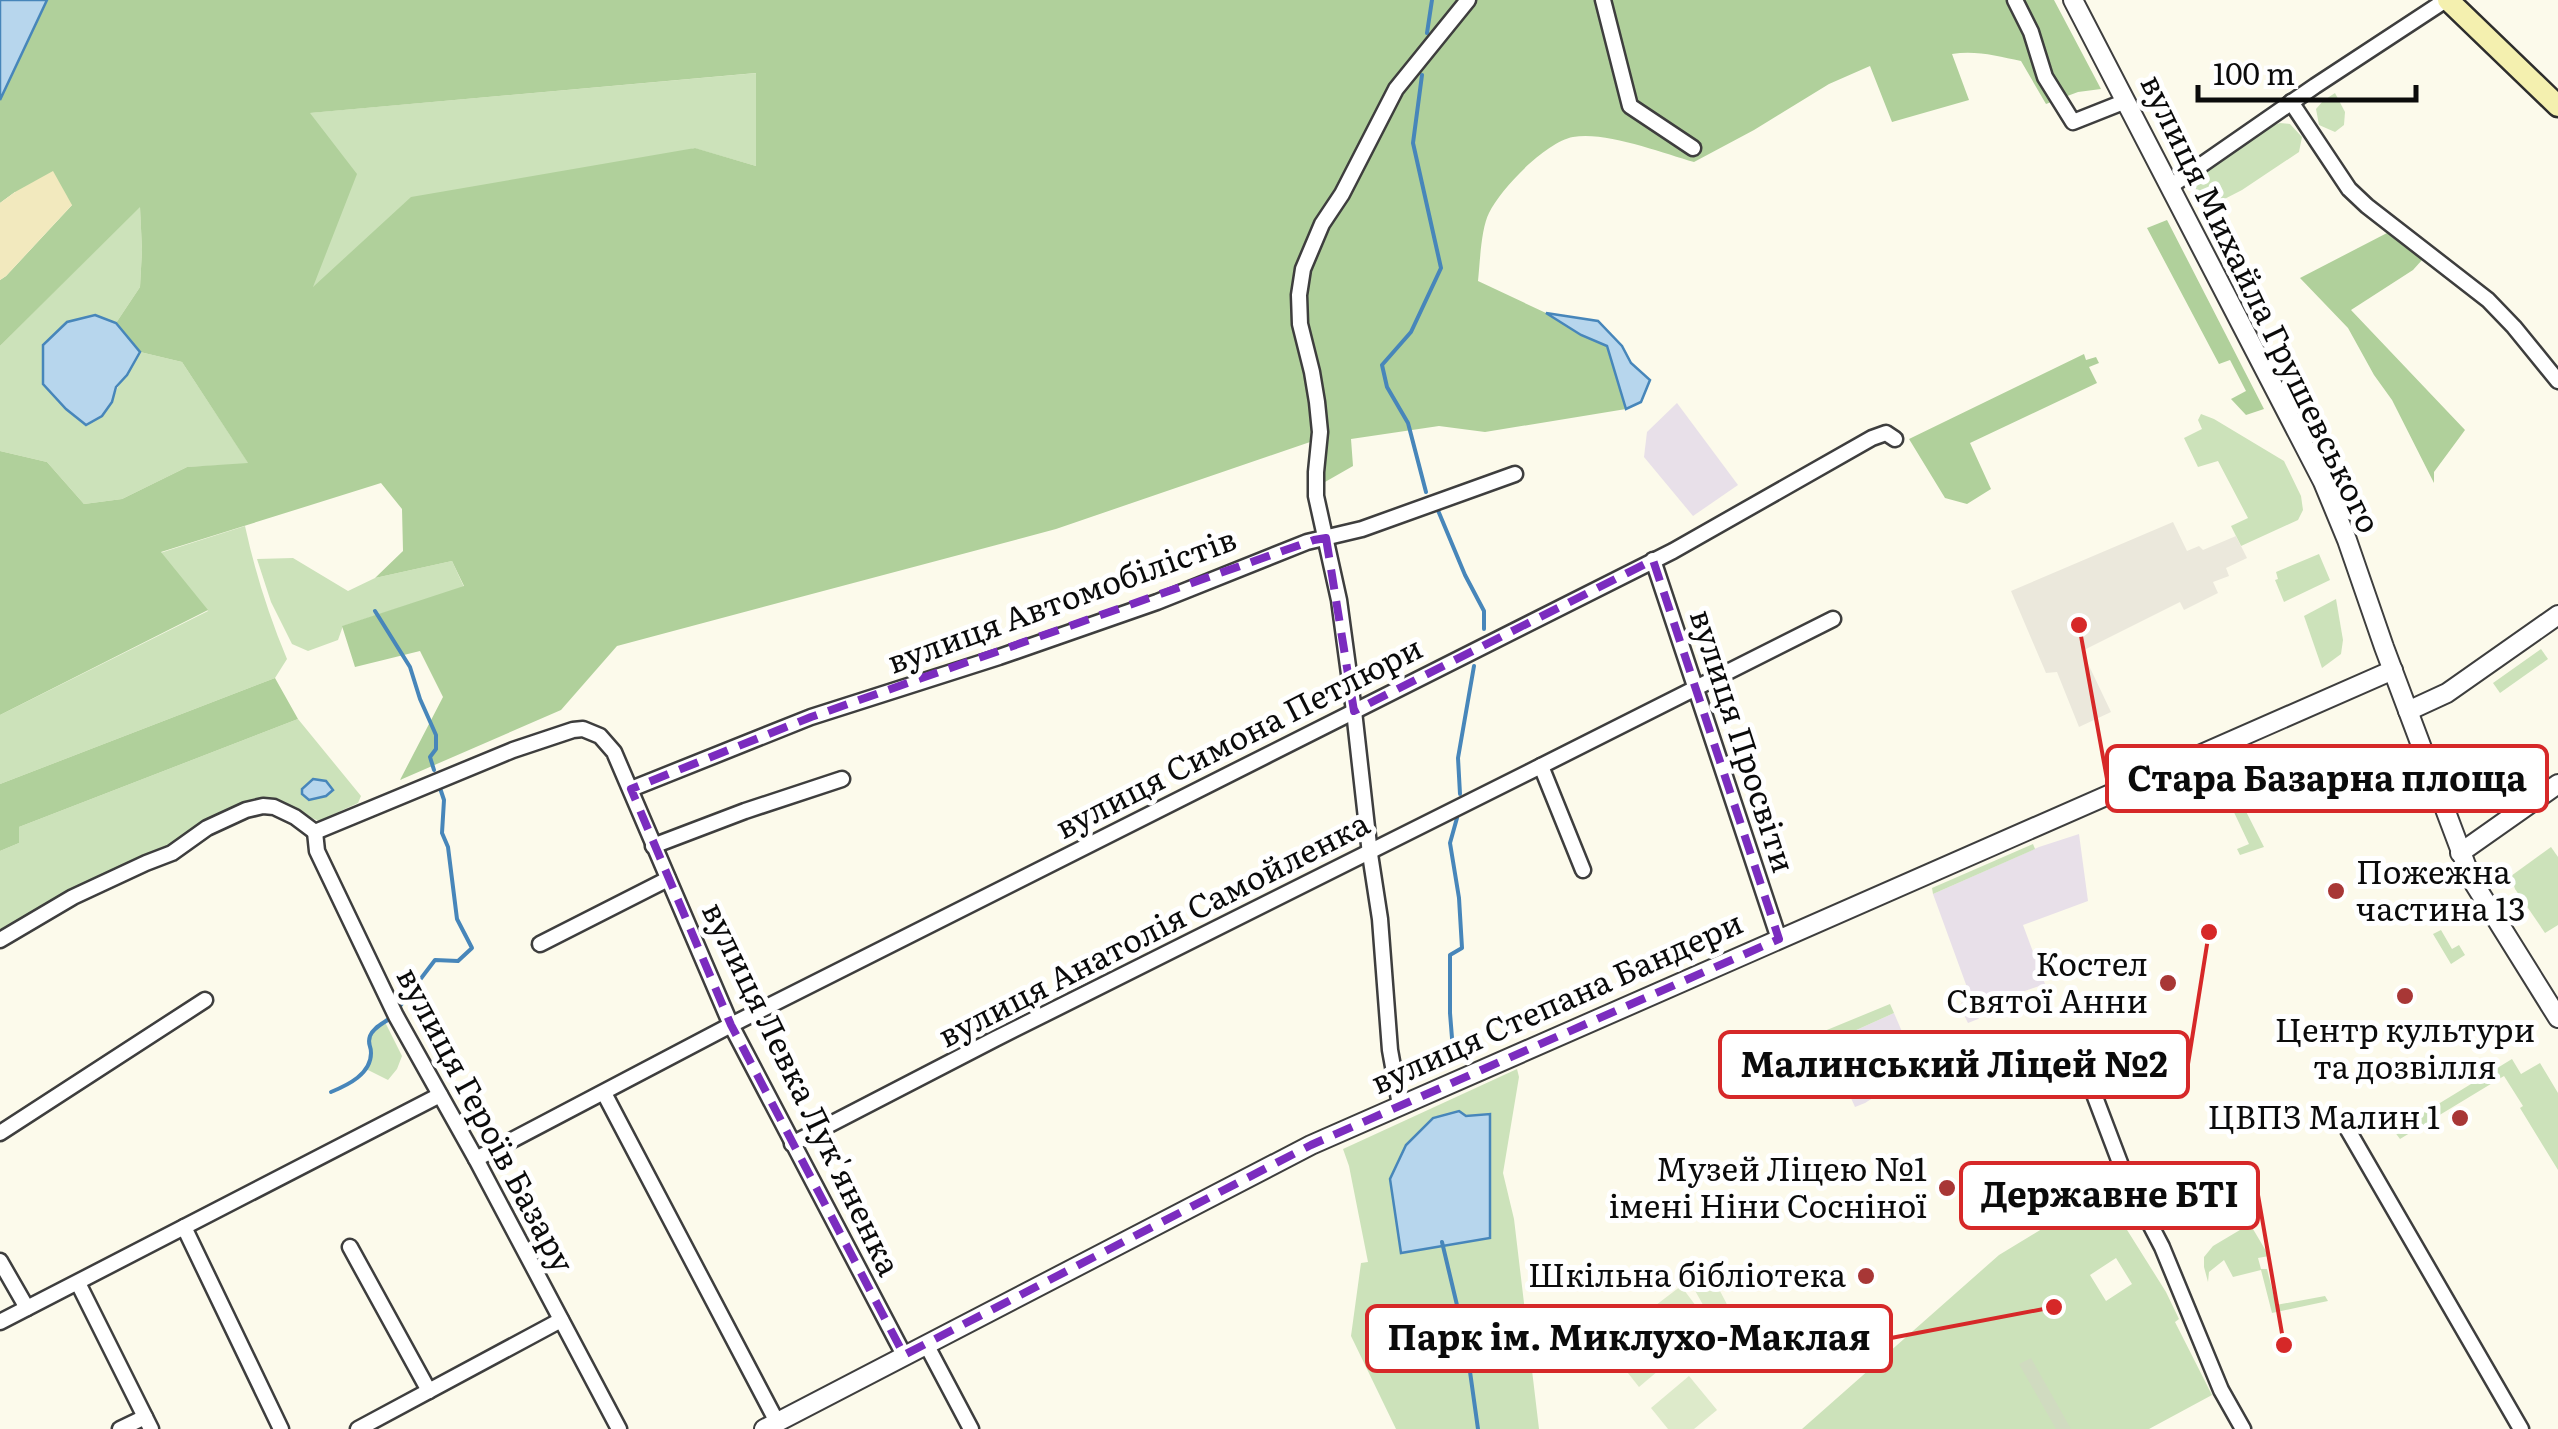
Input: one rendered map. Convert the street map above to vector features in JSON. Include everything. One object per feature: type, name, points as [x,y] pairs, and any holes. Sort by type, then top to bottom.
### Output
[{"type":"main road","points":[[2447,0],[2558,106]]},
{"type":"street","points":[[1400,1105],[1390,1050],[1380,919],[1354,711],[1315,482],[1320,432],[1299,315],[1299,295],[1304,269],[1322,224],[1342,194],[1396,89],[1468,0]]},
{"type":"street","points":[[1603,0],[1630,106],[1693,148]]},
{"type":"street","points":[[2015,0],[2031,32],[2046,78],[2072,122],[2126,101]]},
{"type":"street","name":"вулиця Михайла Грушевського","points":[[2073,0],[2327,492],[2475,885],[2558,1018]]},
{"type":"street","points":[[2171,186],[2447,0]]},
{"type":"street","points":[[2291,102],[2349,188],[2488,300],[2558,381]]},
{"type":"street","name":"вулиця Симона Петлюри","points":[[476,1159],[731,1025],[1701,536],[1872,438],[1886,433],[1895,438]]},
{"type":"street","name":"вулиця Автомобілістів","points":[[631,790],[812,717],[1016,651],[1157,602],[1306,542],[1362,529],[1514,474]]},
{"type":"street","name":"вулиця Просвіти","points":[[1653,560],[1779,939]]},
{"type":"street","points":[[2408,711],[2446,693],[2558,615]]},
{"type":"street","name":"вулиця Анатолія Самойленка","points":[[792,1144],[1833,619]]},
{"type":"street","name":"вулиця Степана Бандери","points":[[771,1426],[1279,1160],[2393,670]]},
{"type":"street","name":"вулиця Левка Лук'яненка","points":[[315,832],[513,750],[573,730],[592,731],[610,745],[731,1025],[904,1355]]},
{"type":"street","points":[[1541,766],[1583,870]]},
{"type":"street","points":[[654,846],[842,779]]},
{"type":"street","points":[[2460,853],[2558,784]]},
{"type":"street","points":[[0,940],[73,898],[172,854],[208,828],[246,810],[274,807],[315,832]]},
{"type":"street","name":"вулиця Героїв Базару","points":[[315,832],[316,846],[332,886],[396,1016],[619,1429]]},
{"type":"street","points":[[540,944],[668,879]]},
{"type":"street","points":[[0,1133],[205,1000]]},
{"type":"street","points":[[2083,1041],[2095,1097],[2125,1176],[2162,1248],[2222,1390],[2243,1429]]},
{"type":"street","points":[[604,1093],[771,1426]]},
{"type":"street","points":[[0,1322],[440,1095]]},
{"type":"street","points":[[2348,1130],[2521,1429]]},
{"type":"street","points":[[184,1227],[281,1429]]},
{"type":"street","points":[[350,1248],[429,1391]]},
{"type":"street","points":[[0,1261],[27,1308]]},
{"type":"street","points":[[78,1284],[148,1423],[120,1429]]},
{"type":"street","points":[[358,1429],[561,1320]]},
{"type":"street","points":[[926,1344],[971,1429]]},
{"type":"highlighted area","points":[[1326,538],[1354,711],[1653,560],[1779,939],[1311,1145],[904,1355],[731,1025],[631,789],[811,717],[1314,540]]},
{"type":"shaded area","points":[[1677,403],[1738,485],[1693,516],[1644,457],[1647,432]]},
{"type":"shaded area","points":[[2173,522],[2187,551],[2199,546],[2203,550],[2236,536],[2247,558],[2226,568],[2229,576],[2213,582],[2218,593],[2184,610],[2180,602],[2082,651],[2111,712],[2079,727],[2057,672],[2046,673],[2011,591]]},
{"type":"shaded area","points":[[2079,834],[2088,901],[2023,925],[2045,984],[2002,999],[1968,1023],[1962,1011],[1961,993],[1968,990],[1933,894],[2039,847]]},
{"type":"shaded area","points":[[1894,1013],[1918,1069],[1855,1107],[1827,1045]]},
{"type":"green space","points":[[47,0],[2054,0],[2101,89],[2078,92],[2046,104],[2021,61],[1961,53],[1952,54],[1969,100],[1892,122],[1870,66],[1829,84],[1694,162],[1601,137],[1562,141],[1525,168],[1489,213],[1478,281],[1607,346],[1626,409],[1485,432],[1439,426],[1351,439],[1353,466],[1318,486],[1313,441],[1056,529],[617,646],[561,710],[400,780],[443,697],[420,651],[355,667],[342,626],[464,586],[452,561],[375,578],[403,551],[402,509],[381,483],[161,552],[208,610],[0,715],[0,451],[47,462],[84,504],[122,499],[187,467],[248,463],[182,362],[140,352],[116,323],[140,287],[140,207],[0,346],[0,280],[72,205],[15,192],[0,203],[0,100]],"holes":[[[756,73],[756,166],[695,148],[411,197],[313,287],[357,174],[310,113]]]},
{"type":"green space","points":[[757,73],[756,166],[694,148],[312,290],[309,113]]},
{"type":"green space","points":[[2335,93],[2345,112],[2344,125],[2335,132],[2319,125],[2316,109]]},
{"type":"green space","points":[[2280,123],[2290,124],[2302,137],[2299,152],[2205,209],[2195,187],[2201,171],[2233,145]]},
{"type":"green space","points":[[140,206],[140,287],[116,323],[95,315],[112,402],[140,352],[182,362],[249,464],[187,467],[122,499],[84,504],[47,462],[0,451],[0,346]]},
{"type":"green space","points":[[2167,220],[2264,409],[2246,415],[2231,399],[2246,391],[2230,360],[2219,364],[2147,228]]},
{"type":"green space","points":[[2387,233],[2422,260],[2351,310],[2465,430],[2434,472],[2434,483],[2392,400],[2348,328],[2300,278]]},
{"type":"green space","points":[[2084,354],[2086,360],[2096,357],[2099,363],[2089,367],[2097,383],[1970,443],[1991,489],[1967,504],[1945,498],[1909,439]]},
{"type":"green space","points":[[2201,414],[2284,461],[2301,496],[2303,510],[2298,520],[2241,546],[2231,526],[2248,518],[2218,461],[2198,467],[2184,438],[2202,429],[2198,420]]},
{"type":"green space","points":[[245,526],[263,594],[287,659],[275,678],[0,784],[0,715],[208,611],[160,553]]},
{"type":"green space","points":[[2319,554],[2330,580],[2284,602],[2275,580],[2276,572]]},
{"type":"green space","points":[[293,558],[348,591],[375,578],[452,561],[464,587],[343,626],[338,640],[308,651],[292,644],[271,602],[257,559]]},
{"type":"green space","points":[[2336,599],[2343,640],[2341,654],[2322,668],[2304,616]]},
{"type":"green space","points":[[2541,649],[2548,659],[2500,693],[2493,683]]},
{"type":"green space","points":[[275,678],[298,719],[19,827],[19,843],[0,851],[0,784]]},
{"type":"green space","points":[[298,719],[361,796],[358,803],[319,821],[267,799],[202,826],[173,847],[64,894],[35,919],[0,936],[0,851],[19,843],[19,827]]},
{"type":"green space","points":[[2223,766],[2264,847],[2240,855],[2237,849],[2249,844],[2214,770]]},
{"type":"green space","points":[[2033,844],[2035,849],[1933,894],[1932,888]]},
{"type":"green space","points":[[2551,847],[2558,857],[2558,925],[2545,933],[2515,889],[2511,876]]},
{"type":"green space","points":[[2441,930],[2452,949],[2459,945],[2465,955],[2451,964],[2433,934]]},
{"type":"green space","points":[[1890,1004],[1894,1013],[1827,1045],[1822,1032]]},
{"type":"green space","points":[[385,1022],[402,1056],[388,1080],[366,1069],[372,1033]]},
{"type":"green space","points":[[2512,1059],[2521,1074],[2540,1063],[2558,1093],[2558,1170],[2504,1076],[2400,1139],[2394,1131]]},
{"type":"green space","points":[[1517,1069],[1519,1077],[1503,1173],[1514,1219],[1539,1429],[1396,1429],[1351,1336],[1361,1263],[1368,1262],[1343,1149]],"holes":[[[1491,1131],[1490,1238],[1401,1253],[1390,1179],[1406,1145]]]},
{"type":"green space","points":[[2107,1198],[2166,1292],[2179,1319],[2175,1322],[2212,1395],[2149,1429],[1802,1429],[1999,1255],[2091,1199],[2094,1205]],"holes":[[[2116,1258],[2132,1284],[2106,1301],[2090,1275]]]},
{"type":"green space","points":[[2250,1224],[2269,1256],[2258,1258],[2261,1269],[2267,1269],[2276,1305],[2325,1296],[2328,1301],[2272,1313],[2261,1270],[2233,1277],[2224,1260],[2209,1272],[2208,1282],[2204,1257],[2213,1246]]},
{"type":"green space","points":[[1708,1268],[1732,1314],[1715,1326],[1689,1280]]},
{"type":"green space","points":[[1681,1286],[1711,1326],[1639,1387],[1605,1344]]},
{"type":"green space","points":[[2031,1358],[2071,1429],[2056,1429],[2019,1364]]},
{"type":"green space","points":[[1689,1376],[1717,1410],[1694,1429],[1668,1429],[1651,1408]]},
{"type":"sand","points":[[53,171],[72,205],[0,280],[0,203]]},
{"type":"water","points":[[0,0],[47,0],[0,100]]},
{"type":"water","points":[[1546,313],[1598,321],[1622,346],[1631,363],[1650,380],[1641,402],[1626,409],[1607,346]]},
{"type":"water","points":[[95,315],[116,323],[140,352],[102,416],[86,425],[43,384],[43,345],[67,322]]},
{"type":"water","points":[[313,779],[326,781],[333,790],[309,800],[302,789]]},
{"type":"water","points":[[1459,1111],[1466,1116],[1490,1114],[1490,1238],[1401,1253],[1390,1179],[1406,1145],[1433,1118]]},
{"type":"waterway","points":[[1427,33],[1432,0]]},
{"type":"waterway","points":[[1422,75],[1413,143],[1441,268],[1411,332],[1382,365],[1387,387],[1408,423],[1426,492]]},
{"type":"waterway","points":[[1437,508],[1484,611],[1484,629]]},
{"type":"waterway","points":[[375,611],[410,667],[436,735],[436,749],[430,757],[434,770]]},
{"type":"waterway","points":[[1460,794],[1458,758],[1474,666]]},
{"type":"waterway","points":[[400,1006],[435,960],[458,961],[472,948],[457,919],[448,847],[442,833],[444,800],[440,788]]},
{"type":"waterway","points":[[1454,1063],[1450,955],[1462,948],[1450,843],[1457,818]]},
{"type":"waterway","points":[[331,1092],[363,1073],[370,1060],[370,1036],[389,1019]]},
{"type":"waterway","points":[[1442,1242],[1466,1343],[1478,1429]]},
{"type":"place","name":"Стара Базарна площа","points":[[2079,625]]},
{"type":"place","name":"Пожежна частина 13","points":[[2336,891]]},
{"type":"place","name":"Малинський Ліцей №2","points":[[2209,932]]},
{"type":"place","name":"Костел Святої Анни","points":[[2168,983]]},
{"type":"place","name":"Центр культури та дозвілля","points":[[2405,996]]},
{"type":"place","name":"ЦВПЗ Малин 1","points":[[2460,1118]]},
{"type":"place","name":"Музей Ліцею №1 імені Ніни Сосніної","points":[[1947,1188]]},
{"type":"place","name":"Шкільна бібліотека","points":[[1866,1276]]},
{"type":"place","name":"Парк ім. Миклухо-Маклая","points":[[2054,1307]]},
{"type":"place","name":"Державне БТІ","points":[[2284,1345]]}]
